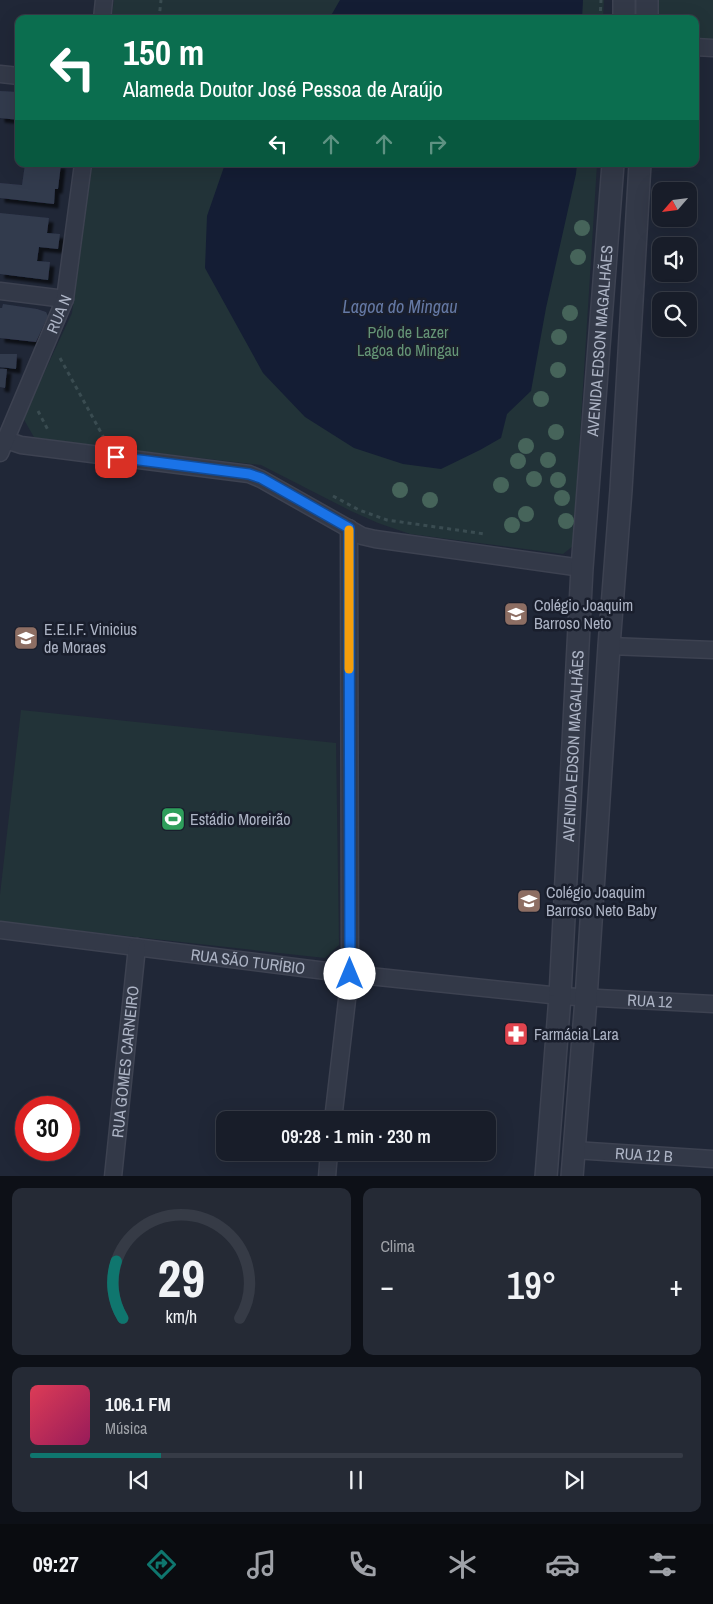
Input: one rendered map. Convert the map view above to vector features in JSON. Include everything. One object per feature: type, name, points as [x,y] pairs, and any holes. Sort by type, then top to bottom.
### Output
[{"type":"street","points":[[102,15],[104,0]]},
{"type":"street","points":[[624,0],[624,15]]},
{"type":"street","points":[[647,0],[647,15]]},
{"type":"street","points":[[699,47],[713,48]]},
{"type":"street","points":[[0,74],[15,76]]},
{"type":"street","name":"RUA N","points":[[3,447],[65,299],[83,167]]},
{"type":"street","name":"AVENIDA EDSON MAGALHÃES","points":[[546,1176],[560,996],[582,568],[613,167]]},
{"type":"street","name":"AVENIDA EDSON MAGALHÃES","points":[[572,1176],[621,490],[640,167]]},
{"type":"street","points":[[0,291],[65,299]]},
{"type":"street","points":[[3,447],[21,445],[249,474],[261,478],[362,536],[582,568]]},
{"type":"street","points":[[588,483],[621,490]]},
{"type":"street","points":[[334,1111],[350,974],[349,528]]},
{"type":"street","points":[[609,646],[713,650]]},
{"type":"street","name":"RUA SÃO TURÍBIO","points":[[0,930],[350,974],[586,999]]},
{"type":"street","name":"RUA GOMES CARNEIRO","points":[[113,1176],[137,947]]},
{"type":"street","name":"RUA 12","points":[[586,999],[713,1004]]},
{"type":"street","points":[[549,1128],[575,1141]]},
{"type":"street","name":"RUA 12 B","points":[[575,1141],[713,1159]]},
{"type":"street","points":[[327,1176],[329,1161]]},
{"type":"path","points":[[159,15],[161,0]]},
{"type":"path","points":[[600,15],[601,0]]},
{"type":"path","points":[[59,357],[105,441]]},
{"type":"path","points":[[326,493],[359,510],[387,520],[494,535]]},
{"type":"green space","points":[[114,0],[604,0],[603,15],[112,15]]},
{"type":"green space","points":[[654,0],[713,0],[713,40],[699,38],[699,15],[652,15]]},
{"type":"green space","name":"Pólo de Lazer Lagoa do Mingau","points":[[92,167],[597,167],[573,546],[563,554],[410,534],[351,511],[261,465],[35,439],[23,418],[72,313]]},
{"type":"green space","name":"Estádio Moreirão","points":[[21,710],[336,743],[339,945],[325,958],[0,922],[0,895]]},
{"type":"water","points":[[340,0],[583,0],[582,15],[331,15]]},
{"type":"water","name":"Lagoa do Mingau","points":[[224,167],[577,167],[546,308],[531,391],[507,414],[501,438],[441,469],[403,464],[354,448],[305,417],[263,373],[205,268],[207,216]]},
{"type":"building","points":[[0,91],[15,92],[15,120],[0,118]]},
{"type":"building","points":[[25,167],[61,167],[58,189],[55,189],[54,204],[0,198],[0,183],[22,185]]},
{"type":"building","points":[[0,213],[49,218],[47,233],[60,234],[58,249],[39,247],[37,261],[50,262],[48,280],[0,274]]},
{"type":"building","points":[[3,304],[46,312],[48,316],[36,342],[0,338],[0,308],[2,308]]},
{"type":"building","points":[[0,354],[17,354],[16,369],[0,367]]},
{"type":"building","points":[[0,369],[7,369],[5,388],[0,387]]},
{"type":"slow traffic","points":[[349,530],[349,669]]},
{"type":"place","name":"Colégio Joaquim Barroso Neto","points":[[516,614]]},
{"type":"place","name":"E.E.I.F. Vinicius de Moraes","points":[[26,638]]},
{"type":"place","name":"Estádio Moreirão","points":[[173,819]]},
{"type":"place","name":"Colégio Joaquim Barroso Neto Baby","points":[[529,901]]},
{"type":"place","name":"Farmácia Lara","points":[[516,1034]]},
{"type":"route","points":[[116,457],[249,474],[261,478],[349,528],[350,974]]}]
